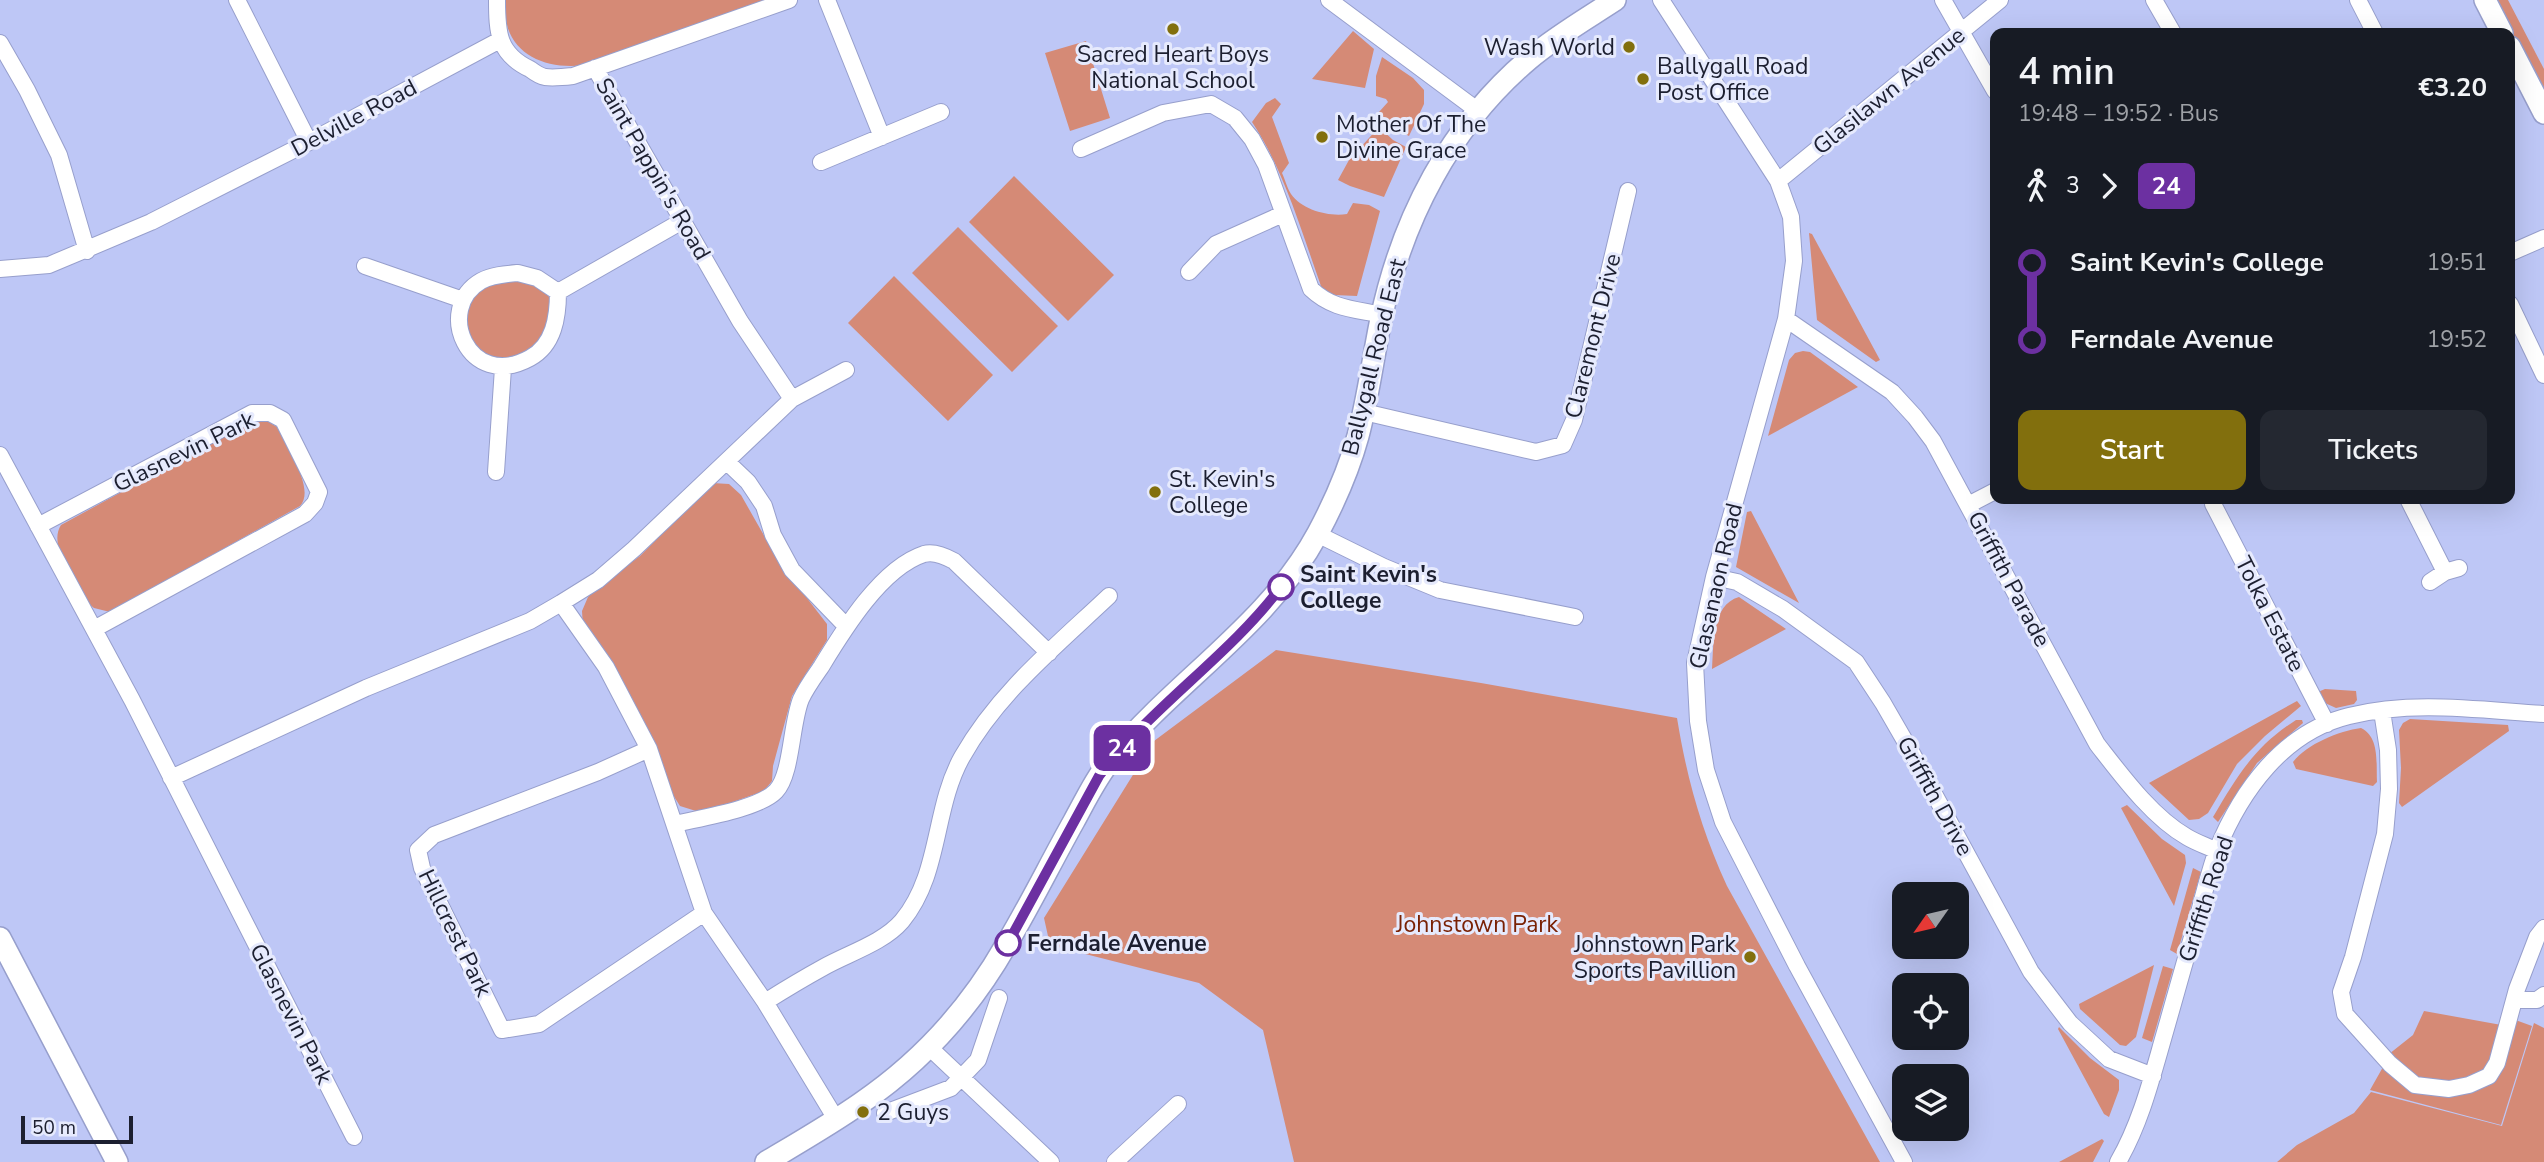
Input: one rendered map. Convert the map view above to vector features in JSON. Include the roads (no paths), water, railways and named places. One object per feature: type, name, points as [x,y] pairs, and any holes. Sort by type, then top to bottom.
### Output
[{"type":"street","points":[[237,0],[309,142]]},
{"type":"street","points":[[497,0],[500,40]]},
{"type":"street","points":[[595,68],[789,0]]},
{"type":"street","points":[[827,0],[882,137]]},
{"type":"street","points":[[1329,0],[1477,110]]},
{"type":"street","name":"Ballygall Road East","points":[[766,1162],[862,1102],[929,1048],[975,995],[1006,947],[1099,776],[1113,757],[1152,716],[1260,614],[1317,534],[1344,477],[1364,412],[1382,315],[1399,251],[1421,196],[1439,163],[1477,110],[1529,59],[1615,0]]},
{"type":"street","name":"Glasanaon Road","points":[[1661,0],[1778,181],[1791,217],[1794,261],[1786,319],[1713,577],[1695,663],[1698,721],[1706,770],[1723,822],[1797,966],[1904,1162]]},
{"type":"street","points":[[1943,0],[1990,82]]},
{"type":"street","name":"Glasilawn Avenue","points":[[1778,181],[2000,0]]},
{"type":"street","points":[[2154,0],[2170,28]]},
{"type":"street","points":[[2358,0],[2372,28]]},
{"type":"street","points":[[2485,0],[2499,28]]},
{"type":"street","name":"Delville Road","points":[[0,269],[49,265],[151,222],[309,142],[500,40]]},
{"type":"street","name":"Saint Pappin's Road","points":[[500,40],[509,54],[522,66],[545,77],[573,76],[595,68],[740,321],[792,399]]},
{"type":"street","points":[[0,43],[27,90],[58,155],[87,251]]},
{"type":"street","points":[[2515,57],[2544,113]]},
{"type":"street","points":[[1081,149],[1163,113],[1211,104],[1235,118],[1252,139],[1266,165],[1311,289],[1323,300],[1336,306],[1382,315]]},
{"type":"street","points":[[821,162],[942,112]]},
{"type":"street","name":"Claremont Drive","points":[[1364,412],[1536,452],[1563,445],[1577,407],[1628,191]]},
{"type":"street","points":[[1189,272],[1216,244],[1283,214]]},
{"type":"street","points":[[558,292],[684,220]]},
{"type":"street","points":[[2515,251],[2544,238]]},
{"type":"street","points":[[365,267],[463,300]]},
{"type":"street","points":[[518,273],[537,278],[558,292],[555,326],[539,354],[503,368],[489,366],[472,355],[460,333],[460,311],[463,300],[481,281],[518,273]]},
{"type":"street","points":[[2515,314],[2544,375]]},
{"type":"street","name":"Griffith Parade","points":[[1786,319],[1892,392],[1915,417],[1933,441],[2097,744],[2123,778],[2152,808],[2186,837],[2217,850]]},
{"type":"street","points":[[496,472],[503,368]]},
{"type":"street","points":[[171,778],[366,688],[530,621],[561,603],[598,580],[616,565],[792,399],[846,370]]},
{"type":"street","name":"Glasnevin Park","points":[[38,526],[252,413],[270,413],[283,419],[319,492],[316,503],[305,514],[94,629]]},
{"type":"street","name":"Glasnevin Park","points":[[0,455],[94,629],[354,1137]]},
{"type":"street","points":[[727,462],[748,482],[764,506],[773,535],[792,570],[846,626]]},
{"type":"street","points":[[1968,505],[1990,494]]},
{"type":"street","name":"Tolka Estate","points":[[2217,504],[2327,724]]},
{"type":"street","points":[[2410,504],[2452,570],[2430,582]]},
{"type":"street","points":[[1317,534],[1384,567],[1440,590],[1575,617]]},
{"type":"street","points":[[675,824],[763,801],[777,790],[786,768],[801,698],[846,626],[884,582],[904,564],[926,553],[942,555],[954,561],[1049,653]]},
{"type":"street","name":"Griffith Drive","points":[[1713,577],[1737,582],[1783,609],[1856,662],[1913,755],[2031,972],[2070,1023],[2109,1059],[2153,1076]]},
{"type":"street","points":[[765,1002],[825,966],[877,940],[900,924],[919,898],[961,759],[990,717],[1029,671],[1109,596]]},
{"type":"street","points":[[561,603],[606,667],[649,749],[704,914],[765,1002],[835,1119]]},
{"type":"street","name":"Griffith Road","points":[[2118,1162],[2132,1137],[2153,1076],[2217,850],[2245,794],[2265,767],[2292,743],[2327,724],[2349,716],[2433,708],[2544,714]]},
{"type":"street","points":[[2382,711],[2389,789],[2385,834],[2353,957],[2341,992],[2345,1014],[2390,1064],[2415,1085],[2449,1089],[2469,1085],[2489,1076],[2497,1063],[2515,1000],[2537,937],[2544,928]]},
{"type":"street","name":"Hillcrest Park","points":[[649,749],[598,772],[435,835],[418,850],[422,868],[502,1030],[539,1024],[704,914]]},
{"type":"street","points":[[0,938],[117,1162]]},
{"type":"street","points":[[2515,1000],[2537,1000],[2544,995]]},
{"type":"street","points":[[885,1114],[951,1088],[962,1077],[978,1060],[999,998]]},
{"type":"street","points":[[929,1048],[1051,1162]]},
{"type":"street","points":[[1115,1162],[1178,1104]]},
{"type":"place","name":"Sacred Heart Boys National School","points":[[1173,29]]},
{"type":"place","name":"Wash World","points":[[1629,47]]},
{"type":"place","name":"Ballygall Road Post Office","points":[[1643,79]]},
{"type":"place","name":"Mother Of The Divine Grace","points":[[1322,137]]},
{"type":"place","name":"St. Kevin's College","points":[[1155,492]]},
{"type":"place","name":"Saint Kevin's College","points":[[1281,587]]},
{"type":"place","name":"Ferndale Avenue","points":[[1008,943]]},
{"type":"place","name":"Johnstown Park Sports Pavillion","points":[[1750,957]]},
{"type":"place","name":"2 Guys","points":[[863,1112]]},
{"type":"park label","name":"Johnstown Park","points":[[1477,924]]}]
